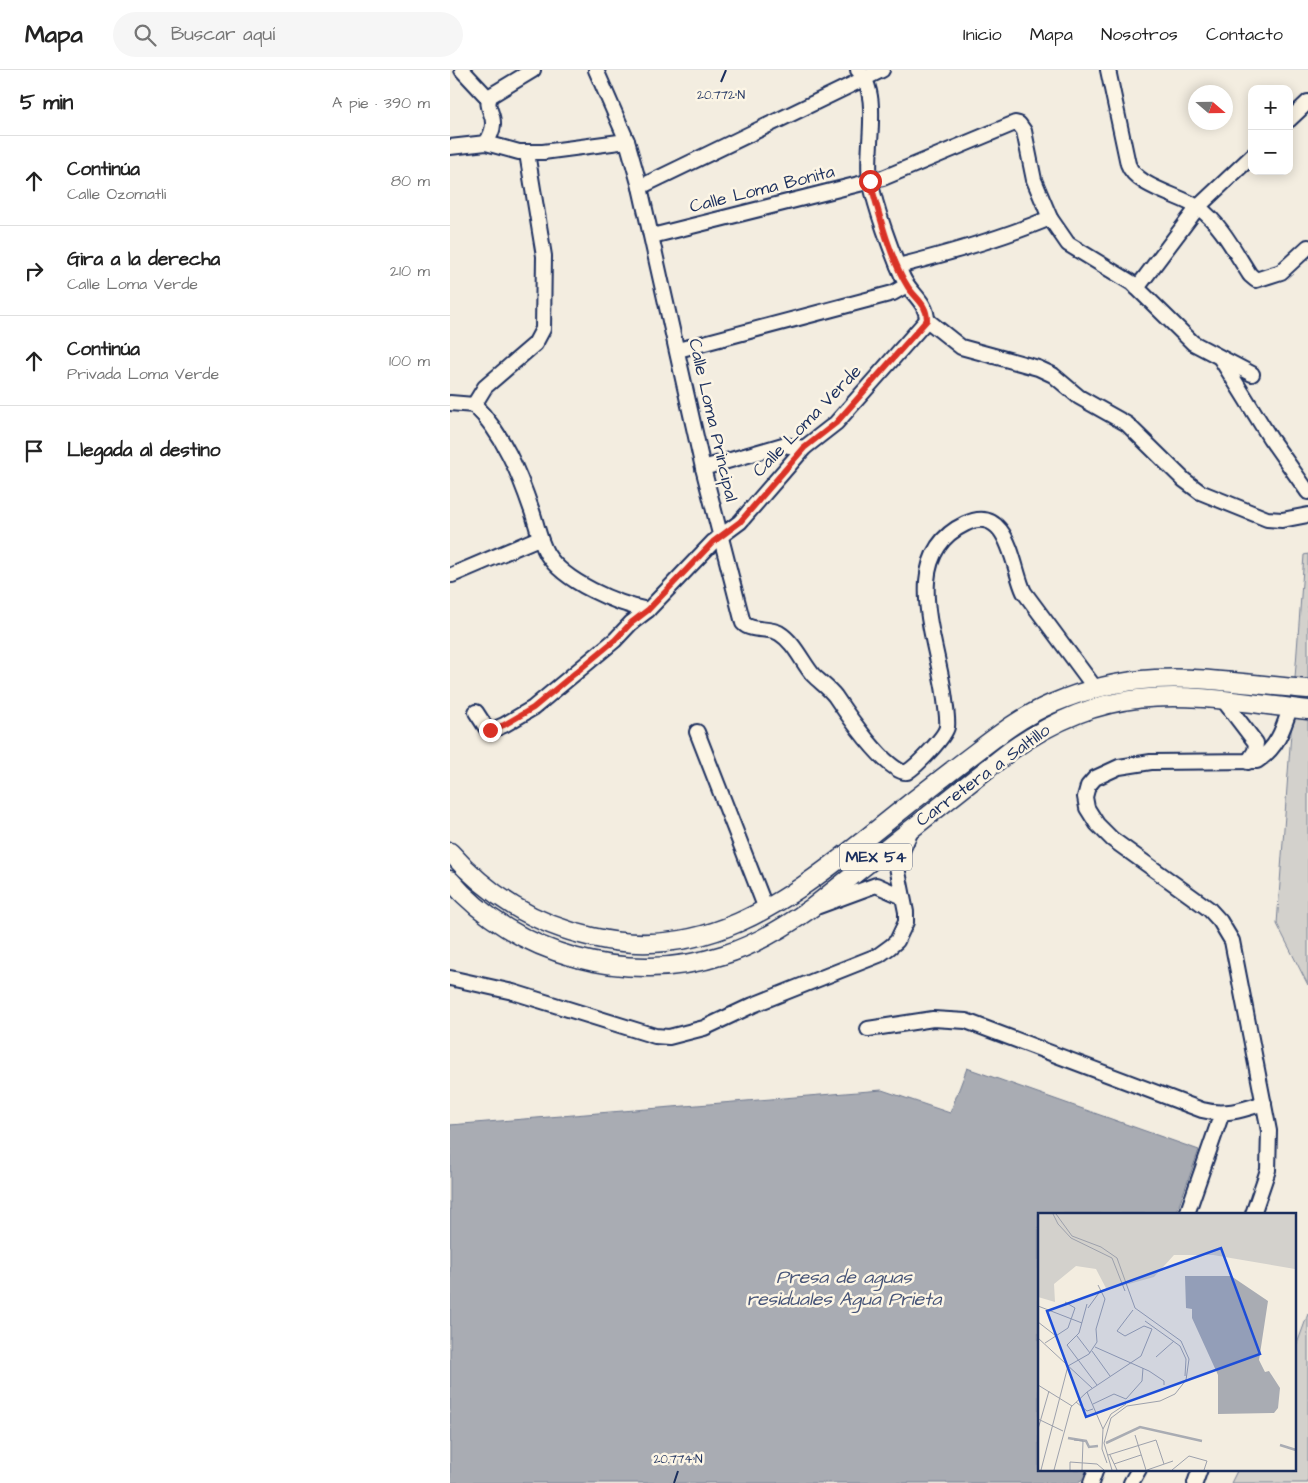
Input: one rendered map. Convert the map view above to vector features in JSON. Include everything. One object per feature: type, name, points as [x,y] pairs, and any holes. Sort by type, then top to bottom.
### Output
[{"type":"main road","name":"Carretera a Saltillo","points":[[450,852],[474,877],[507,904],[556,927],[601,940],[638,942],[695,936],[733,926],[794,894],[1004,730],[1049,705],[1095,688],[1126,681],[1186,677],[1308,690]]},
{"type":"main road","name":"Carretera a Saltillo","points":[[450,880],[494,919],[522,937],[573,957],[595,963],[618,966],[666,966],[721,956],[747,947],[813,907],[913,826],[1033,734],[1076,713],[1100,704],[1158,696],[1224,700],[1308,710]]},
{"type":"street","points":[[462,70],[489,99],[494,123],[493,132],[486,143]]},
{"type":"street","points":[[489,99],[493,93],[533,70]]},
{"type":"street","name":"Calle Loma Principal","points":[[596,70],[627,141],[640,187],[703,468],[742,623],[750,628],[775,632],[785,638],[812,673],[834,695],[860,732],[900,772],[910,770],[944,734],[947,725],[943,681],[925,590],[929,564],[934,550],[948,533],[972,520],[984,521],[999,528],[1005,534],[1017,578],[1024,592],[1095,688]]},
{"type":"street","points":[[640,187],[861,74],[882,70]]},
{"type":"street","points":[[1109,70],[1132,172],[1198,208],[1211,219],[1250,275],[1256,280],[1281,272],[1308,247]]},
{"type":"street","points":[[861,74],[870,89],[870,181],[898,266],[907,286],[924,306],[927,320],[961,346],[1038,368],[1053,375],[1088,403],[1127,424],[1184,480],[1200,492],[1267,519],[1282,520],[1308,514]]},
{"type":"street","points":[[1293,116],[1308,102]]},
{"type":"street","name":"Calle Loma Bonita","points":[[652,236],[870,181],[920,165],[1011,124],[1019,124],[1024,131],[1034,180],[1050,218]]},
{"type":"street","points":[[450,146],[486,143],[527,153],[627,141]]},
{"type":"street","points":[[474,405],[485,387],[500,372],[535,344],[543,329],[544,256],[527,153]]},
{"type":"street","points":[[1137,288],[1198,208],[1248,160]]},
{"type":"street","points":[[898,266],[956,252],[1010,235],[1050,218],[1061,235],[1076,250],[1137,288],[1194,343],[1220,359],[1252,374]]},
{"type":"street","points":[[678,350],[893,293],[907,286]]},
{"type":"street","name":"Calle Loma Verde","points":[[476,712],[484,726],[490,730],[513,721],[533,708],[615,640],[631,623],[648,610],[721,535],[740,522],[804,448],[836,423],[927,320]]},
{"type":"street","points":[[1220,359],[1270,438],[1308,492]]},
{"type":"street","points":[[450,403],[474,405],[500,437],[532,511],[539,538],[558,568],[618,602],[648,610]]},
{"type":"street","points":[[703,468],[783,445],[804,448]]},
{"type":"street","points":[[452,575],[539,538]]},
{"type":"street","points":[[1224,700],[1256,743],[1256,751],[1248,762]]},
{"type":"street","points":[[1257,1212],[1268,1170],[1270,1151],[1269,1131],[1235,950],[1226,930],[1198,900],[1112,839],[1097,824],[1087,808],[1085,796],[1088,786],[1095,778],[1119,767],[1151,762],[1257,761],[1275,744],[1290,708]]},
{"type":"street","points":[[696,732],[766,909]]},
{"type":"street","points":[[450,978],[513,992],[640,1033],[662,1037],[682,1035],[704,1028],[753,1005],[879,955],[897,941],[902,932],[906,912],[901,896],[898,860],[913,826]]},
{"type":"street","points":[[813,907],[876,885],[901,896]]},
{"type":"street","points":[[868,1029],[933,1019],[966,1021],[1202,1110],[1222,1113],[1238,1112],[1264,1103]]},
{"type":"street","points":[[1187,1213],[1222,1113]]},
{"type":"street","points":[[1091,1483],[1096,1470]]},
{"type":"street","points":[[1131,1483],[1138,1470]]},
{"type":"street","points":[[1195,1483],[1200,1470]]},
{"type":"shaded area","points":[[1308,554],[1308,985],[1277,924],[1304,555]]},
{"type":"shaded area","points":[[1308,1314],[1308,1483],[1231,1483],[1238,1470],[1296,1470],[1296,1347]]},
{"type":"water","name":"Presa de aguas residuales Agua Prieta","points":[[967,1068],[1199,1150],[1176,1213],[1038,1213],[1038,1470],[1087,1470],[1084,1478],[1077,1483],[450,1483],[450,1125],[882,1090],[950,1113]]},
{"type":"route","points":[[490,730],[513,721],[533,708],[648,610],[682,572],[713,542],[740,522],[804,448],[836,423],[909,338],[927,320],[924,306],[907,286],[894,256],[870,181]]}]
